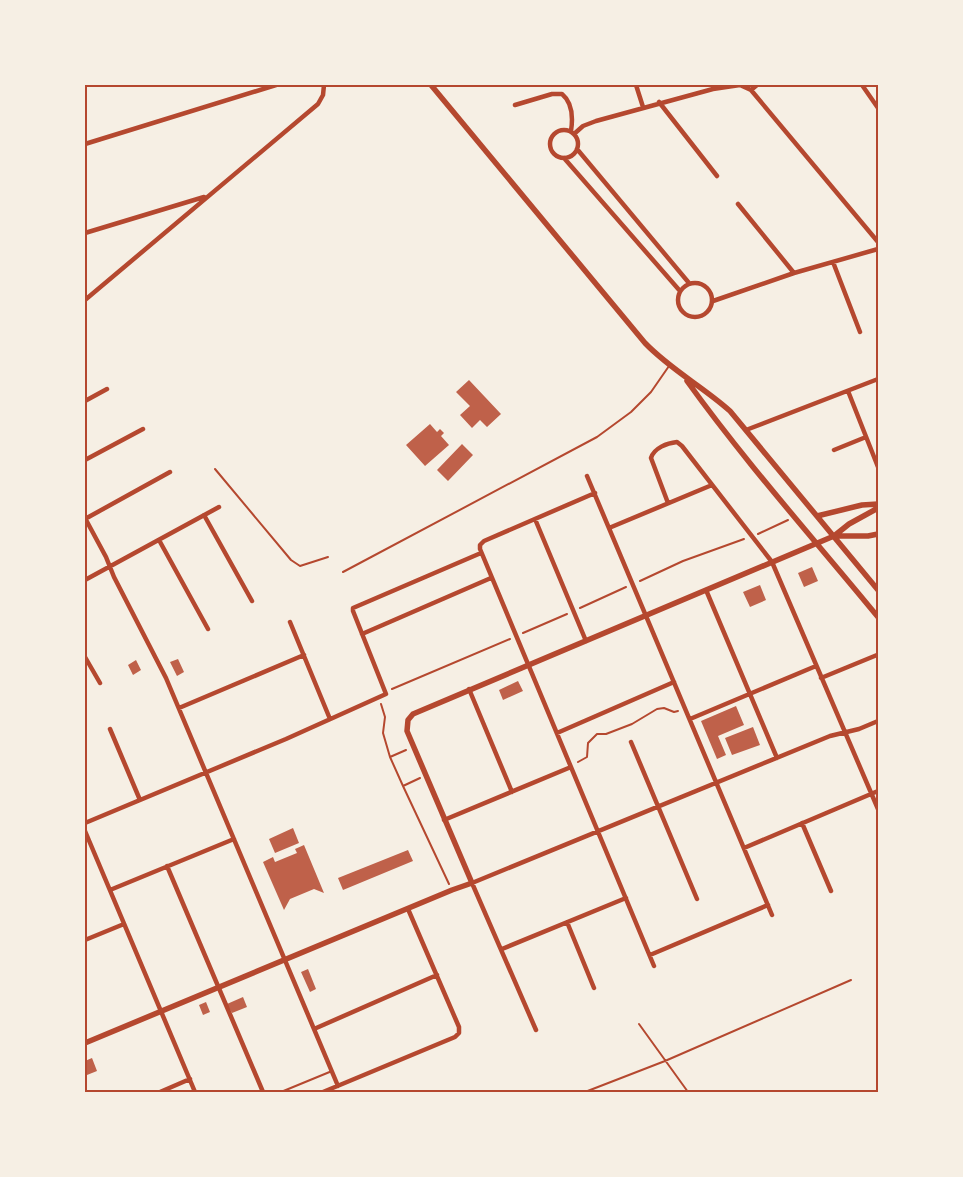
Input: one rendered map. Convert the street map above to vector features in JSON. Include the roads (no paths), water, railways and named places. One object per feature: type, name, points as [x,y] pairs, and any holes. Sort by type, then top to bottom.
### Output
[{"type":"street","points":[[85,144],[276,85]]},
{"type":"street","points":[[85,300],[318,104],[323,95],[324,85]]},
{"type":"street","points":[[431,85],[639,335],[669,366],[720,402],[746,430],[878,590]]},
{"type":"street","points":[[636,85],[643,107]]},
{"type":"street","points":[[680,291],[564,158],[552,152],[551,138],[558,131],[572,132],[590,123],[713,87],[740,85],[751,90],[878,242]]},
{"type":"street","points":[[751,90],[757,85]]},
{"type":"street","points":[[862,85],[878,108]]},
{"type":"street","points":[[515,105],[555,93],[562,94],[568,100],[573,116],[572,132],[578,141],[577,149],[572,156],[564,158]]},
{"type":"street","points":[[659,102],[717,176]]},
{"type":"street","points":[[577,149],[689,283]]},
{"type":"street","points":[[85,233],[208,196]]},
{"type":"street","points":[[738,204],[794,273]]},
{"type":"street","points":[[713,301],[794,273],[878,249]]},
{"type":"street","points":[[833,262],[860,332]]},
{"type":"street","points":[[689,283],[700,283],[706,286],[712,295],[713,301],[708,312],[704,315],[693,317],[687,315],[683,312],[678,302],[680,291],[689,283]]},
{"type":"street","points":[[685,378],[705,406],[878,617]]},
{"type":"street","points":[[746,430],[878,379]]},
{"type":"street","points":[[85,401],[107,389]]},
{"type":"street","points":[[848,391],[878,466]]},
{"type":"street","points":[[85,460],[143,429]]},
{"type":"street","points":[[834,450],[866,437]]},
{"type":"street","points":[[668,503],[651,458],[653,452],[670,443],[677,442],[772,562],[878,809]]},
{"type":"street","points":[[170,472],[85,519],[156,658],[179,708],[338,1086]]},
{"type":"street","points":[[588,476],[772,915]]},
{"type":"street","points":[[609,528],[712,485]]},
{"type":"street","points":[[595,493],[484,541],[480,547],[491,578],[654,966]]},
{"type":"street","points":[[817,516],[862,505],[878,506]]},
{"type":"street","points":[[536,1030],[407,731],[408,720],[416,712],[469,689],[817,544],[834,536],[878,506]]},
{"type":"street","points":[[85,580],[218,507]]},
{"type":"street","points":[[204,515],[252,601]]},
{"type":"street","points":[[536,519],[586,640]]},
{"type":"street","points":[[834,536],[868,536],[878,534]]},
{"type":"street","points":[[159,540],[208,629]]},
{"type":"street","points":[[85,823],[386,694],[353,608],[481,553]]},
{"type":"street","points":[[362,634],[491,578]]},
{"type":"street","points":[[706,590],[776,758]]},
{"type":"street","points":[[290,622],[330,719]]},
{"type":"street","points":[[179,708],[304,655]]},
{"type":"street","points":[[821,678],[877,655]]},
{"type":"street","points":[[85,657],[100,684]]},
{"type":"street","points":[[690,719],[816,666]]},
{"type":"street","points":[[557,733],[674,682]]},
{"type":"street","points":[[469,689],[512,792]]},
{"type":"street","points":[[85,1043],[452,890],[830,736],[859,729],[878,721]]},
{"type":"street","points":[[110,729],[140,800]]},
{"type":"street","points":[[631,742],[697,899]]},
{"type":"street","points":[[444,820],[571,767]]},
{"type":"street","points":[[744,848],[878,791]]},
{"type":"street","points":[[802,823],[831,891]]},
{"type":"street","points":[[85,830],[195,1092]]},
{"type":"street","points":[[110,890],[234,838]]},
{"type":"street","points":[[167,866],[263,1092]]},
{"type":"street","points":[[502,949],[626,898]]},
{"type":"street","points":[[650,955],[768,905]]},
{"type":"street","points":[[323,1092],[455,1037],[459,1033],[459,1027],[408,909]]},
{"type":"street","points":[[567,922],[594,988]]},
{"type":"street","points":[[85,940],[124,924]]},
{"type":"street","points":[[314,1028],[436,975]]},
{"type":"street","points":[[160,1092],[190,1079]]},
{"type":"lane","points":[[344,572],[597,436],[631,412],[650,392],[669,366]]},
{"type":"lane","points":[[215,469],[291,560],[300,566],[328,557]]},
{"type":"lane","points":[[281,1092],[332,1071]]}]
